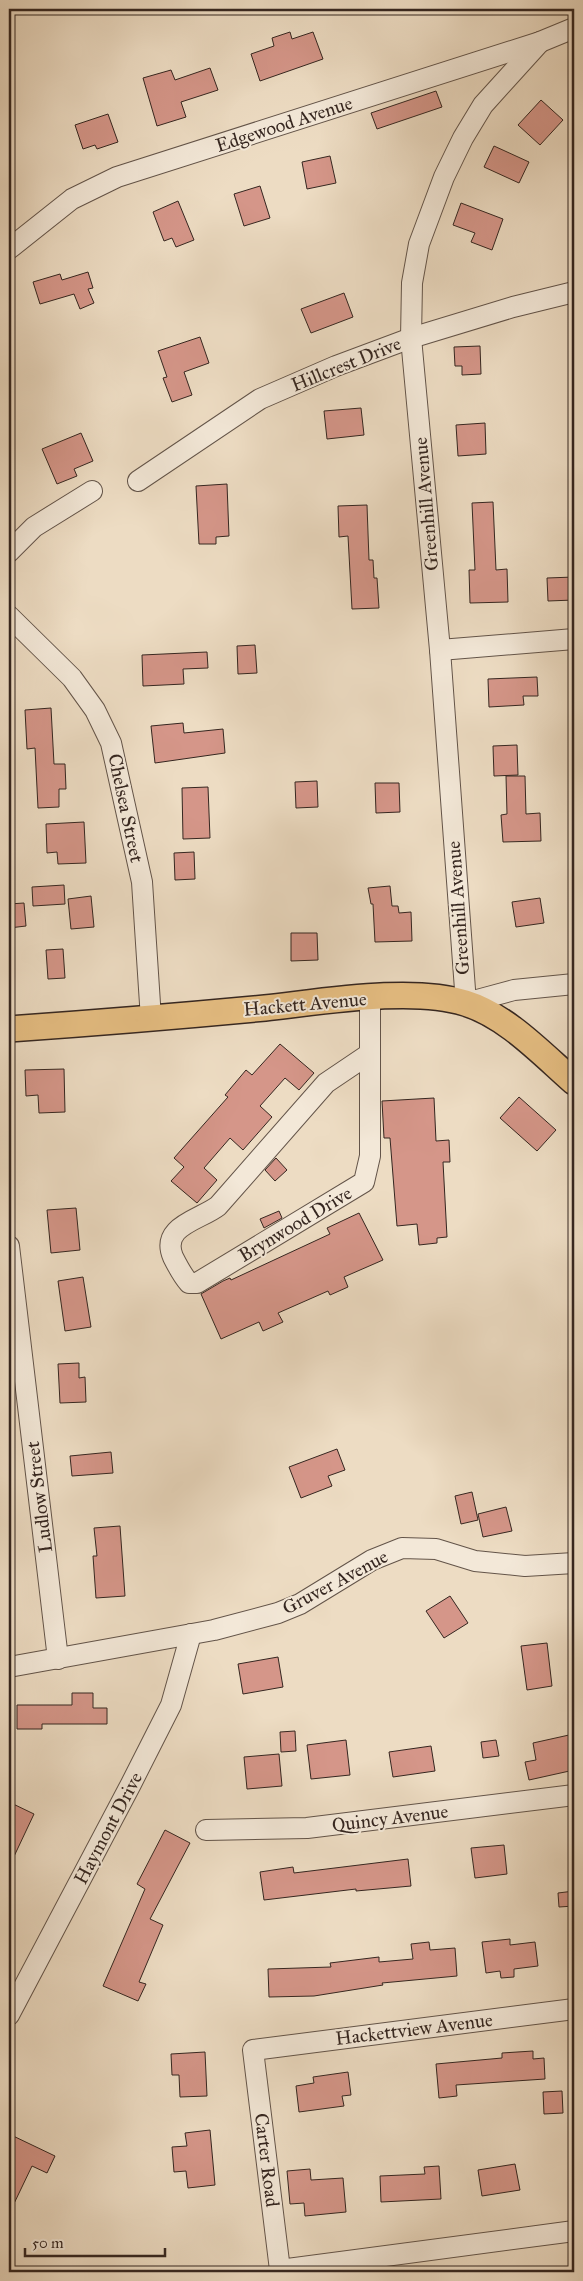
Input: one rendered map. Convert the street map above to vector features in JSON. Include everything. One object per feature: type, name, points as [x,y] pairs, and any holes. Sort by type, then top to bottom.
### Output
[{"type":"main road","name":"Hackett Avenue","points":[[9,1029],[152,1019],[370,997],[438,997],[466,1003],[517,1031],[574,1082]]},
{"type":"street","name":"Edgewood Avenue","points":[[9,249],[72,199],[117,177],[540,42],[574,28]]},
{"type":"street","name":"Greenhill Avenue","points":[[466,1003],[440,650],[411,338],[412,284],[419,244],[444,177],[483,105],[540,42]]},
{"type":"street","name":"Hillcrest Drive","points":[[138,481],[260,399],[336,366],[411,338],[513,307],[574,292]]},
{"type":"street","points":[[9,552],[34,527],[92,491]]},
{"type":"street","name":"Chelsea Street","points":[[16,622],[72,678],[95,710],[112,743],[142,882],[152,1019]]},
{"type":"street","points":[[440,650],[574,639]]},
{"type":"street","points":[[466,1003],[514,990],[574,984]]},
{"type":"street","name":"Brynwood Drive","points":[[369,1054],[326,1083],[218,1206],[208,1214],[183,1225],[173,1233],[169,1242],[171,1251],[182,1275],[189,1284],[197,1284],[364,1182],[370,1156],[370,997]]},
{"type":"street","name":"Ludlow Street","points":[[9,1246],[58,1659]]},
{"type":"street","name":"Gruver Avenue","points":[[9,1668],[191,1634],[278,1613],[300,1604],[372,1560],[402,1548],[436,1549],[475,1561],[505,1564],[574,1563]]},
{"type":"street","name":"Haymont Drive","points":[[9,2015],[171,1705],[191,1634]]},
{"type":"street","name":"Quincy Avenue","points":[[206,1830],[307,1828],[574,1795]]},
{"type":"street","name":"Hackettview Avenue","points":[[253,2050],[574,2009]]},
{"type":"street","name":"Carter Road","points":[[253,2050],[280,2270],[574,2231]]},
{"type":"building","points":[[290,32],[292,39],[313,32],[323,59],[260,81],[251,54],[274,46],[272,38]]},
{"type":"building","points":[[210,68],[218,90],[181,102],[186,117],[157,126],[143,78],[171,70],[175,80]]},
{"type":"building","points":[[436,91],[442,107],[377,129],[371,113]]},
{"type":"building","points":[[541,100],[563,120],[540,145],[518,125]]},
{"type":"building","points":[[108,114],[118,142],[97,149],[95,145],[83,149],[75,125]]},
{"type":"building","points":[[494,146],[529,162],[519,183],[484,167]]},
{"type":"building","points":[[330,156],[336,183],[307,189],[302,162]]},
{"type":"building","points":[[260,186],[270,218],[244,226],[234,194]]},
{"type":"building","points":[[178,201],[194,240],[176,247],[172,238],[164,241],[153,212]]},
{"type":"building","points":[[461,203],[503,219],[492,250],[471,242],[475,233],[453,225]]},
{"type":"building","points":[[88,272],[93,288],[88,289],[94,303],[80,309],[74,294],[40,304],[33,282],[60,274],[62,280]]},
{"type":"building","points":[[344,293],[353,317],[311,333],[301,309]]},
{"type":"building","points":[[200,337],[209,363],[184,372],[192,395],[172,402],[163,378],[167,377],[158,351]]},
{"type":"building","points":[[480,346],[481,374],[462,375],[462,366],[455,366],[454,347]]},
{"type":"building","points":[[361,408],[364,435],[327,439],[324,411]]},
{"type":"building","points":[[485,423],[486,454],[458,456],[456,425]]},
{"type":"building","points":[[81,433],[93,461],[74,469],[77,476],[57,484],[42,449]]},
{"type":"building","points":[[227,484],[229,536],[216,537],[216,544],[199,544],[196,486]]},
{"type":"building","points":[[493,502],[496,570],[507,569],[508,602],[470,603],[469,570],[475,570],[472,503]]},
{"type":"building","points":[[367,505],[369,560],[373,560],[374,578],[377,578],[379,608],[352,609],[348,536],[339,537],[338,506]]},
{"type":"building","points":[[574,577],[574,600],[548,601],[547,578]]},
{"type":"building","points":[[255,645],[257,673],[238,674],[237,646]]},
{"type":"building","points":[[207,652],[208,668],[183,669],[184,684],[143,686],[142,655]]},
{"type":"building","points":[[537,677],[538,696],[523,696],[524,705],[489,707],[488,679]]},
{"type":"building","points":[[51,708],[54,764],[65,764],[66,789],[59,789],[59,807],[38,808],[35,748],[27,749],[25,710]]},
{"type":"building","points":[[183,723],[184,733],[223,729],[225,753],[155,763],[151,726]]},
{"type":"building","points":[[517,745],[518,775],[494,776],[493,746]]},
{"type":"building","points":[[506,776],[525,776],[526,814],[540,813],[541,841],[503,842],[501,815],[507,814]]},
{"type":"building","points":[[317,781],[318,807],[296,808],[295,782]]},
{"type":"building","points":[[375,783],[399,783],[400,812],[376,813]]},
{"type":"building","points":[[208,787],[210,838],[183,839],[182,788]]},
{"type":"building","points":[[84,822],[86,863],[58,864],[57,852],[47,853],[46,824]]},
{"type":"building","points":[[194,852],[195,879],[175,880],[174,853]]},
{"type":"building","points":[[64,885],[65,904],[33,906],[32,887]]},
{"type":"building","points":[[390,886],[392,906],[398,906],[399,913],[411,912],[412,941],[375,942],[373,904],[371,904],[368,888]]},
{"type":"building","points":[[91,896],[94,927],[71,929],[68,899]]},
{"type":"building","points":[[540,898],[544,923],[516,927],[512,902]]},
{"type":"building","points":[[24,903],[26,926],[9,928],[9,904]]},
{"type":"building","points":[[291,933],[317,933],[318,960],[291,961]]},
{"type":"building","points":[[63,949],[65,978],[48,979],[46,950]]},
{"type":"building","points":[[280,1044],[314,1073],[299,1090],[285,1078],[260,1106],[272,1117],[243,1150],[230,1138],[204,1168],[217,1180],[197,1203],[171,1181],[184,1167],[174,1158],[228,1097],[225,1095],[246,1070],[252,1075]]},
{"type":"building","points":[[64,1069],[65,1112],[39,1113],[38,1095],[26,1096],[25,1070]]},
{"type":"building","points":[[519,1097],[556,1130],[537,1151],[500,1118]]},
{"type":"building","points":[[434,1098],[436,1141],[449,1140],[450,1162],[443,1162],[447,1237],[437,1238],[437,1243],[419,1245],[417,1224],[397,1226],[390,1138],[384,1138],[382,1101]]},
{"type":"building","points":[[276,1158],[287,1170],[275,1181],[265,1170]]},
{"type":"building","points":[[76,1208],[80,1250],[51,1253],[47,1210]]},
{"type":"building","points":[[279,1211],[282,1218],[264,1228],[260,1219]]},
{"type":"building","points":[[359,1213],[383,1260],[344,1277],[348,1287],[330,1295],[328,1291],[278,1313],[283,1322],[263,1331],[259,1322],[221,1339],[201,1294],[223,1281],[230,1278],[231,1280],[330,1234],[327,1228]]},
{"type":"building","points":[[83,1277],[91,1327],[65,1331],[58,1281]]},
{"type":"building","points":[[79,1363],[79,1378],[85,1377],[86,1402],[60,1403],[58,1364]]},
{"type":"building","points":[[337,1449],[345,1470],[328,1476],[332,1486],[301,1498],[289,1467]]},
{"type":"building","points":[[111,1452],[113,1473],[72,1476],[70,1456]]},
{"type":"building","points":[[472,1492],[478,1520],[461,1524],[455,1496]]},
{"type":"building","points":[[506,1507],[512,1531],[483,1537],[478,1514]]},
{"type":"building","points":[[120,1526],[125,1596],[96,1598],[93,1556],[97,1556],[94,1528]]},
{"type":"building","points":[[450,1596],[468,1623],[444,1638],[426,1611]]},
{"type":"building","points":[[547,1643],[552,1686],[527,1690],[521,1646]]},
{"type":"building","points":[[278,1657],[283,1687],[243,1694],[238,1664]]},
{"type":"building","points":[[72,1693],[93,1693],[93,1708],[107,1708],[107,1724],[42,1724],[42,1729],[17,1729],[17,1705],[72,1705]]},
{"type":"building","points":[[295,1731],[296,1751],[281,1752],[280,1732]]},
{"type":"building","points":[[569,1735],[574,1770],[529,1780],[525,1762],[536,1760],[533,1743]]},
{"type":"building","points":[[346,1740],[350,1775],[311,1779],[307,1745]]},
{"type":"building","points":[[496,1740],[499,1756],[483,1758],[481,1742]]},
{"type":"building","points":[[431,1746],[435,1771],[393,1777],[389,1752]]},
{"type":"building","points":[[279,1754],[282,1786],[247,1789],[244,1757]]},
{"type":"building","points":[[9,1802],[34,1814],[9,1867]]},
{"type":"building","points":[[165,1830],[190,1843],[150,1919],[163,1925],[139,1982],[146,1984],[138,2001],[103,1986],[145,1889],[137,1884]]},
{"type":"building","points":[[504,1845],[507,1874],[475,1878],[471,1848]]},
{"type":"building","points":[[408,1859],[411,1886],[356,1891],[356,1889],[264,1900],[260,1872],[293,1867],[294,1873]]},
{"type":"building","points":[[574,1891],[574,1906],[559,1907],[558,1893]]},
{"type":"building","points":[[510,1939],[510,1945],[535,1942],[538,1966],[514,1969],[514,1977],[501,1978],[500,1971],[486,1973],[482,1942]]},
{"type":"building","points":[[429,1942],[430,1950],[455,1948],[457,1976],[382,1983],[383,1985],[314,1996],[269,1997],[268,1969],[331,1967],[330,1963],[379,1957],[379,1962],[413,1959],[411,1944]]},
{"type":"building","points":[[533,2051],[533,2059],[544,2058],[545,2079],[456,2085],[457,2096],[439,2098],[436,2064],[502,2058],[502,2053]]},
{"type":"building","points":[[205,2052],[207,2096],[180,2097],[179,2075],[172,2075],[171,2054]]},
{"type":"building","points":[[348,2072],[351,2095],[342,2096],[344,2106],[299,2112],[296,2086],[314,2083],[313,2077]]},
{"type":"building","points":[[562,2091],[563,2113],[544,2114],[543,2092]]},
{"type":"building","points":[[210,2130],[215,2185],[188,2188],[186,2171],[174,2172],[172,2147],[187,2146],[185,2133]]},
{"type":"building","points":[[9,2134],[55,2156],[47,2173],[32,2166],[9,2214]]},
{"type":"building","points":[[515,2164],[520,2190],[482,2196],[478,2170]]},
{"type":"building","points":[[439,2166],[441,2199],[381,2202],[380,2176],[425,2174],[424,2167]]},
{"type":"building","points":[[310,2169],[311,2180],[343,2178],[346,2212],[305,2216],[304,2203],[290,2204],[287,2171]]}]
